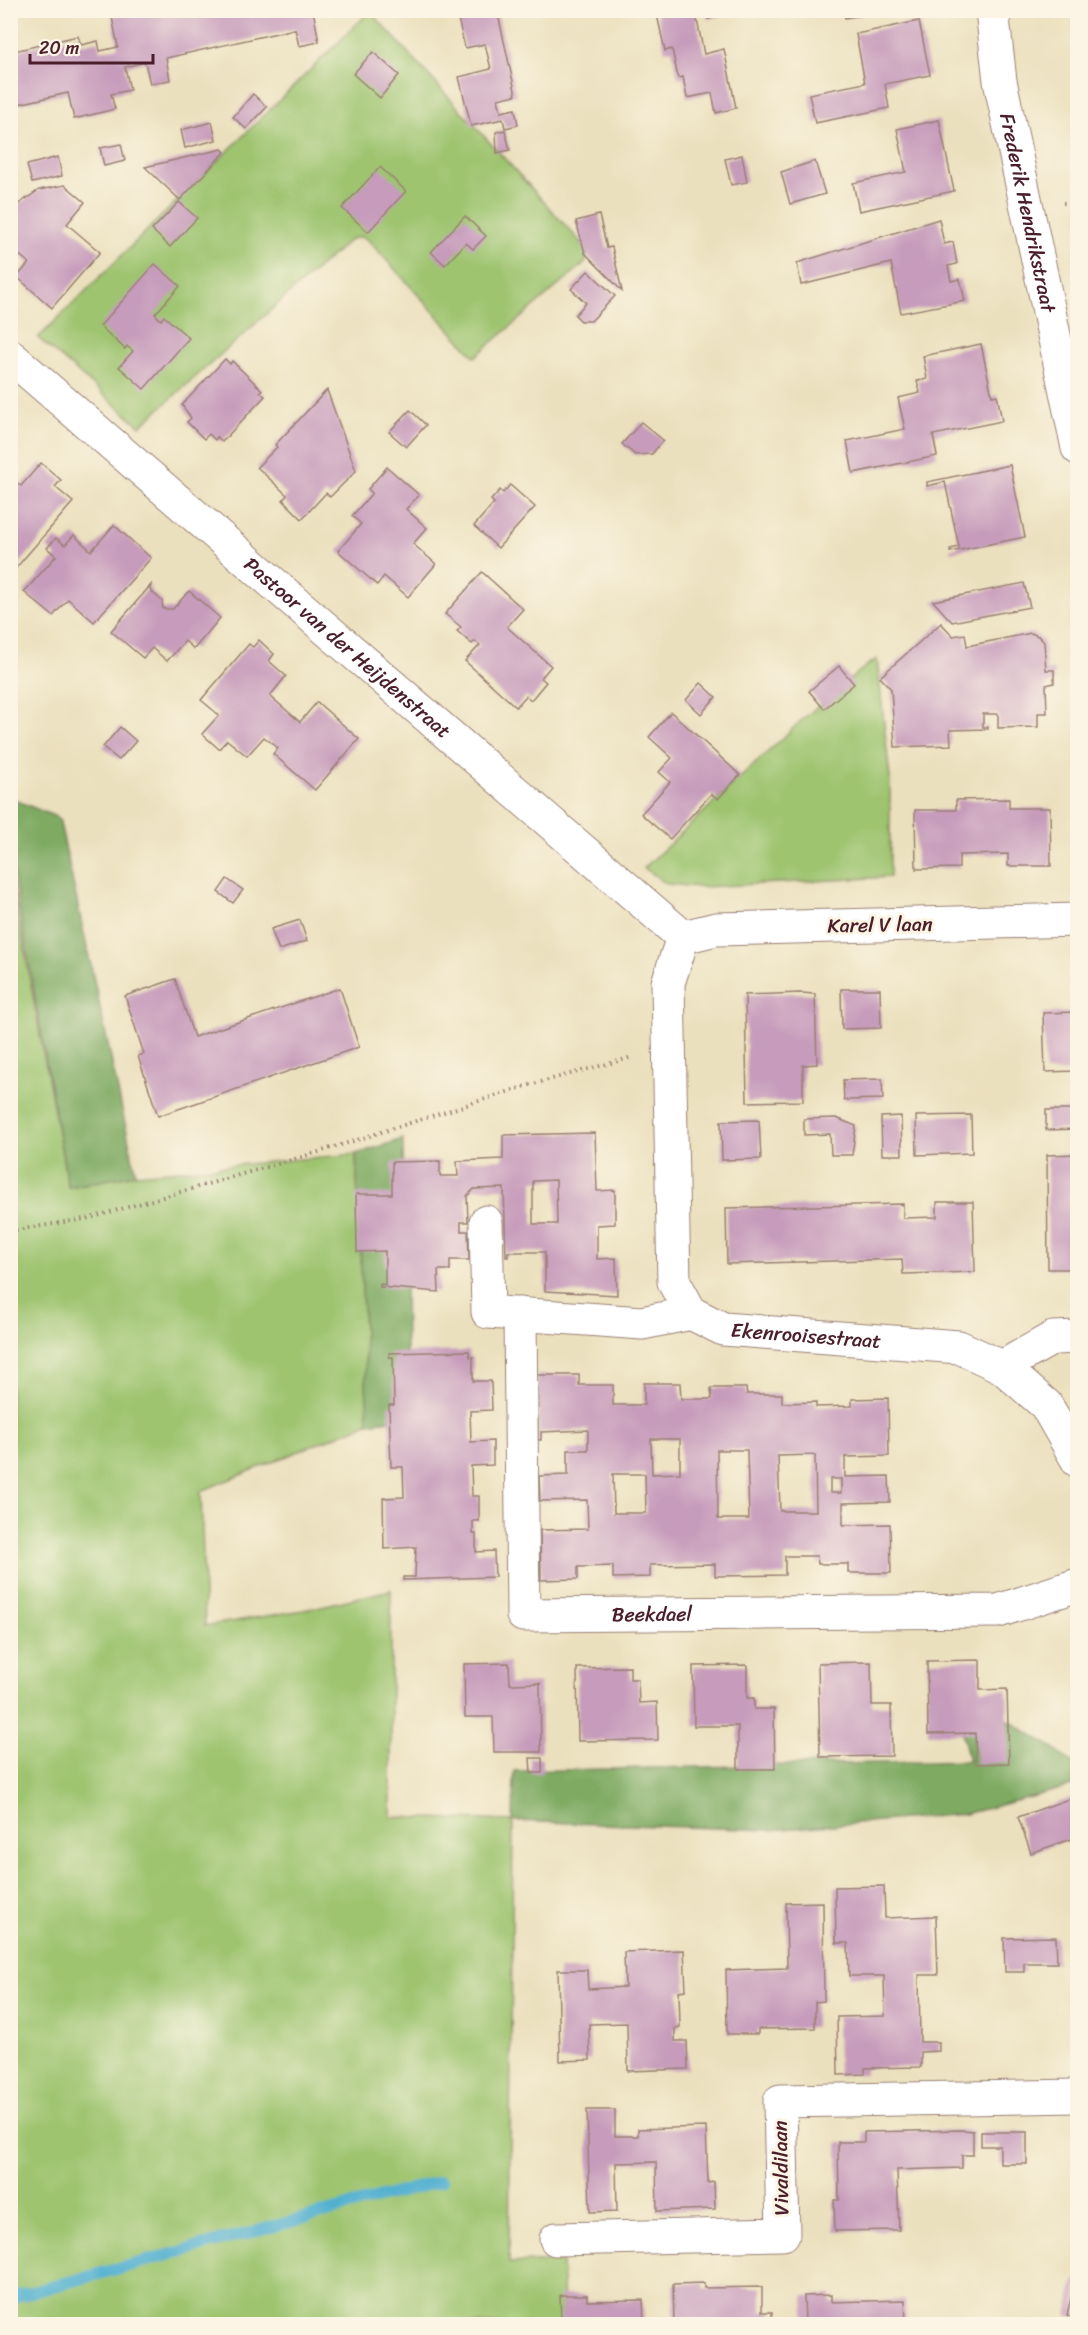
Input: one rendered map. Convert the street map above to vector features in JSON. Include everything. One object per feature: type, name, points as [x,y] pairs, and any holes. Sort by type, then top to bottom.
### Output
[{"type":"street","name":"Frederik Hendrikstraat","points":[[992,10],[1000,81],[1077,448]]},
{"type":"street","name":"Pastoor van der Heijdenstraat","points":[[10,356],[683,937]]},
{"type":"street","name":"Karel V laan","points":[[683,937],[716,929],[1077,920]]},
{"type":"street","points":[[486,1222],[488,1312],[642,1323],[691,1313],[674,1282],[669,1048],[668,983],[683,937]]},
{"type":"street","name":"Ekenrooisestraat","points":[[691,1313],[723,1329],[959,1347],[1002,1367],[1046,1405],[1077,1461]]},
{"type":"street","name":"Beekdael","points":[[520,1314],[523,1615],[998,1611],[1077,1585]]},
{"type":"street","points":[[1002,1367],[1053,1338],[1077,1337]]},
{"type":"street","name":"Vivaldilaan","points":[[556,2239],[783,2234],[780,2101],[1077,2096]]},
{"type":"path","points":[[10,1231],[90,1218],[322,1151],[526,1086],[669,1048]]},
{"type":"green space","points":[[370,11],[586,248],[586,262],[475,357],[368,240],[362,237],[351,239],[140,426],[38,338]]},
{"type":"green space","points":[[877,659],[890,778],[890,877],[701,887],[667,884],[644,868],[805,717]]},
{"type":"green space","points":[[10,798],[59,818],[136,1174],[68,1187],[11,861]]},
{"type":"green space","points":[[10,871],[68,1187],[136,1174],[356,1154],[368,1423],[201,1491],[205,1626],[304,1610],[391,1590],[391,1817],[513,1821],[509,2263],[562,2261],[565,2324],[11,2324]]},
{"type":"green space","points":[[403,1139],[407,1418],[368,1423],[356,1154]]},
{"type":"green space","points":[[958,1715],[1005,1718],[1049,1745],[1077,1767],[1077,1785],[965,1814],[771,1830],[513,1821],[514,1771],[969,1761]]},
{"type":"building","points":[[139,10],[313,10],[319,42],[299,46],[295,29],[166,58],[170,80],[150,84],[145,62],[125,67],[130,90],[111,94],[115,109],[74,119],[68,93],[10,106],[10,52],[78,36],[81,45],[98,41],[100,51],[118,47],[112,17]]},
{"type":"building","points":[[456,10],[497,10],[516,95],[498,99],[501,112],[515,109],[518,125],[505,128],[503,119],[471,126],[459,77],[491,69],[485,44],[465,48]]},
{"type":"building","points":[[656,10],[695,10],[704,54],[724,49],[736,108],[716,113],[712,93],[687,98],[683,77],[678,78],[672,49],[665,51]]},
{"type":"building","points":[[706,10],[734,10],[734,12],[708,19]]},
{"type":"building","points":[[843,10],[878,10],[878,12],[845,18]]},
{"type":"building","points":[[919,21],[930,75],[885,84],[889,108],[815,123],[809,94],[865,83],[856,34]]},
{"type":"building","points":[[373,52],[399,75],[380,98],[353,74]]},
{"type":"building","points":[[253,94],[267,107],[246,129],[233,117]]},
{"type":"building","points":[[939,120],[954,191],[859,211],[853,183],[906,172],[897,129]]},
{"type":"building","points":[[212,122],[216,140],[185,148],[181,130]]},
{"type":"building","points":[[505,130],[510,150],[497,153],[496,132]]},
{"type":"building","points":[[121,144],[125,161],[104,166],[100,148]]},
{"type":"building","points":[[222,149],[225,152],[180,200],[145,167]]},
{"type":"building","points":[[742,155],[747,182],[731,185],[725,159]]},
{"type":"building","points":[[58,157],[62,176],[32,183],[27,165]]},
{"type":"building","points":[[815,161],[825,194],[790,204],[781,172]]},
{"type":"building","points":[[380,167],[406,191],[368,232],[342,208]]},
{"type":"building","points":[[65,185],[85,202],[67,224],[100,252],[52,308],[17,277],[29,263],[10,247],[10,210],[39,190]]},
{"type":"building","points":[[179,202],[197,218],[170,247],[152,230]]},
{"type":"building","points":[[599,215],[607,248],[612,247],[622,291],[585,253],[576,221]]},
{"type":"building","points":[[465,216],[486,236],[473,249],[466,243],[445,265],[431,252]]},
{"type":"building","points":[[939,219],[944,244],[953,242],[957,264],[948,266],[951,281],[960,279],[965,301],[901,313],[891,263],[801,285],[797,263]]},
{"type":"building","points":[[155,264],[180,286],[155,314],[161,320],[164,316],[189,338],[144,389],[119,367],[133,351],[127,346],[125,349],[100,326]]},
{"type":"building","points":[[588,271],[615,296],[591,321],[581,321],[575,315],[586,303],[571,289]]},
{"type":"building","points":[[981,344],[992,396],[997,395],[1002,421],[933,435],[937,456],[853,473],[847,441],[905,429],[898,398],[920,393],[917,381],[927,379],[923,356]]},
{"type":"building","points":[[225,359],[230,364],[232,361],[262,390],[260,392],[265,396],[222,442],[217,437],[215,440],[209,434],[204,439],[187,422],[191,418],[182,405]]},
{"type":"building","points":[[327,390],[356,471],[330,497],[326,493],[302,519],[283,500],[287,495],[257,467]]},
{"type":"building","points":[[410,410],[426,425],[406,447],[389,432]]},
{"type":"building","points":[[641,422],[663,440],[652,454],[635,455],[622,444]]},
{"type":"building","points":[[41,463],[61,480],[55,487],[73,502],[15,569],[10,565],[10,476],[21,486]]},
{"type":"building","points":[[1010,465],[1025,537],[950,552],[950,549],[959,547],[945,482],[927,486],[927,482]]},
{"type":"building","points":[[387,467],[419,495],[406,509],[427,528],[413,544],[436,564],[408,597],[384,576],[377,585],[338,551],[361,524],[352,516],[372,493],[368,489]]},
{"type":"building","points":[[510,485],[535,507],[498,548],[474,526],[494,503],[491,500],[500,490],[503,493]]},
{"type":"building","points":[[114,525],[151,558],[94,622],[68,599],[53,616],[24,592],[56,556],[47,548],[56,538],[65,545],[74,535],[91,551]]},
{"type":"building","points":[[482,572],[523,609],[507,627],[551,666],[541,678],[546,682],[531,700],[526,696],[516,707],[465,661],[480,645],[475,641],[472,644],[457,631],[461,627],[445,614]]},
{"type":"building","points":[[1024,583],[1030,607],[952,622],[933,601]]},
{"type":"building","points":[[151,585],[150,590],[162,601],[163,609],[173,609],[189,591],[220,618],[194,649],[185,641],[167,661],[152,648],[143,658],[111,631]]},
{"type":"building","points":[[941,623],[953,636],[965,634],[967,646],[1031,633],[1044,642],[1046,670],[1054,670],[1054,683],[1046,685],[1047,713],[1038,713],[1038,727],[998,728],[998,714],[983,714],[983,727],[988,727],[988,729],[950,730],[951,745],[895,747],[891,689],[880,677]]},
{"type":"building","points":[[259,640],[274,654],[269,661],[286,676],[270,696],[300,722],[317,702],[359,739],[315,790],[273,754],[278,748],[264,737],[247,756],[227,740],[219,749],[202,734],[219,715],[201,700],[249,644],[253,647]]},
{"type":"building","points":[[839,666],[854,684],[824,709],[809,691]]},
{"type":"building","points":[[701,683],[716,697],[701,714],[686,700]]},
{"type":"building","points":[[671,712],[740,775],[718,799],[711,794],[670,839],[641,814],[670,782],[659,772],[672,758],[649,737]]},
{"type":"building","points":[[120,727],[136,741],[119,760],[103,747]]},
{"type":"building","points":[[1009,799],[1009,808],[1050,808],[1051,866],[1008,866],[1008,854],[959,855],[959,868],[916,869],[915,810],[956,810],[956,800]]},
{"type":"building","points":[[227,879],[243,890],[233,903],[218,892]]},
{"type":"building","points":[[300,920],[307,941],[279,950],[271,929]]},
{"type":"building","points":[[175,979],[194,1037],[340,988],[359,1047],[158,1116],[138,1056],[144,1054],[125,996]]},
{"type":"building","points":[[841,989],[880,989],[881,1028],[842,1029]]},
{"type":"building","points":[[815,994],[817,1064],[803,1065],[803,1101],[747,1102],[745,995]]},
{"type":"building","points":[[1077,1012],[1077,1071],[1045,1072],[1043,1013]]},
{"type":"building","points":[[882,1079],[883,1099],[844,1100],[843,1080]]},
{"type":"building","points":[[1046,1110],[1077,1110],[1077,1129],[1046,1130]]},
{"type":"building","points":[[971,1115],[972,1153],[917,1155],[916,1116]]},
{"type":"building","points":[[901,1116],[902,1155],[882,1155],[881,1117]]},
{"type":"building","points":[[836,1118],[856,1126],[852,1155],[831,1155],[830,1134],[804,1135],[804,1119]]},
{"type":"building","points":[[759,1120],[761,1159],[722,1160],[721,1121]]},
{"type":"building","points":[[595,1133],[597,1191],[615,1190],[615,1224],[597,1225],[597,1259],[616,1258],[617,1295],[545,1291],[545,1252],[508,1252],[508,1257],[506,1257],[504,1188],[474,1189],[467,1196],[468,1222],[461,1222],[461,1231],[468,1231],[469,1260],[450,1260],[450,1270],[438,1270],[439,1292],[380,1287],[380,1284],[385,1285],[385,1251],[357,1252],[356,1194],[392,1194],[392,1162],[440,1161],[440,1176],[458,1176],[457,1161],[503,1159],[503,1135]],"holes":[[[556,1180],[557,1224],[533,1224],[533,1181]]]},
{"type":"building","points":[[1077,1154],[1077,1269],[1048,1269],[1047,1155]]},
{"type":"building","points":[[937,1202],[973,1202],[975,1272],[903,1274],[902,1259],[727,1264],[726,1208],[903,1204],[903,1218],[937,1217]]},
{"type":"building","points":[[469,1351],[470,1357],[473,1357],[473,1381],[491,1381],[492,1410],[470,1411],[471,1442],[493,1441],[493,1465],[471,1466],[472,1496],[479,1496],[479,1521],[473,1521],[476,1552],[494,1551],[495,1577],[403,1580],[403,1577],[415,1577],[416,1547],[384,1549],[383,1498],[404,1497],[403,1467],[391,1467],[389,1405],[394,1405],[393,1357],[389,1357],[389,1353]]},
{"type":"building","points":[[537,1375],[579,1375],[579,1385],[613,1385],[613,1405],[644,1405],[644,1383],[680,1383],[681,1399],[712,1399],[711,1388],[746,1388],[747,1394],[782,1394],[782,1403],[816,1402],[816,1407],[852,1406],[852,1399],[888,1398],[889,1456],[845,1457],[845,1477],[889,1476],[890,1502],[843,1503],[843,1525],[890,1524],[891,1573],[848,1573],[848,1564],[818,1564],[817,1556],[785,1556],[785,1575],[715,1576],[715,1564],[650,1565],[650,1577],[613,1578],[613,1566],[578,1567],[578,1579],[541,1580],[540,1530],[588,1529],[587,1500],[540,1501],[539,1476],[568,1475],[568,1450],[588,1450],[588,1430],[541,1432],[541,1440],[538,1440]],"holes":[[[651,1439],[680,1439],[680,1473],[652,1474]],[[717,1450],[747,1450],[749,1519],[718,1519]],[[815,1455],[816,1511],[780,1511],[778,1456]],[[613,1474],[645,1474],[646,1513],[614,1513]],[[830,1479],[841,1479],[841,1493],[830,1493]]]},
{"type":"building","points":[[980,1660],[980,1690],[1007,1689],[1009,1763],[976,1764],[975,1733],[928,1734],[927,1661]]},
{"type":"building","points":[[871,1662],[872,1705],[891,1705],[892,1756],[820,1757],[818,1663]]},
{"type":"building","points":[[509,1663],[510,1684],[540,1683],[541,1752],[494,1752],[493,1717],[465,1717],[464,1664]]},
{"type":"building","points":[[747,1665],[747,1698],[754,1698],[754,1709],[774,1709],[775,1769],[738,1769],[738,1726],[694,1726],[693,1666]]},
{"type":"building","points":[[630,1667],[630,1679],[638,1679],[639,1703],[657,1702],[658,1740],[578,1741],[577,1668]]},
{"type":"building","points":[[530,1758],[542,1758],[542,1773],[531,1773]]},
{"type":"building","points":[[1077,1796],[1077,1857],[1071,1839],[1031,1853],[1018,1817]]},
{"type":"building","points":[[884,1886],[885,1918],[936,1916],[938,1975],[919,1975],[920,2042],[939,2042],[939,2051],[921,2052],[921,2067],[865,2068],[865,2074],[838,2075],[837,2017],[885,2016],[884,1976],[849,1976],[848,1943],[836,1943],[835,1887]]},
{"type":"building","points":[[823,1902],[824,2001],[815,2002],[815,2028],[758,2029],[758,2034],[727,2034],[726,1970],[787,1968],[786,1903]]},
{"type":"building","points":[[1056,1937],[1057,1963],[1024,1963],[1024,1972],[1005,1972],[1004,1938]]},
{"type":"building","points":[[684,1950],[686,1990],[679,1991],[680,2027],[675,2028],[675,2041],[687,2041],[688,2069],[628,2071],[627,2023],[589,2024],[590,2060],[560,2061],[558,1970],[587,1970],[588,1989],[625,1987],[624,1952]]},
{"type":"building","points":[[587,2110],[615,2110],[615,2136],[638,2136],[638,2129],[706,2127],[708,2183],[714,2182],[715,2209],[657,2211],[656,2162],[616,2163],[617,2211],[590,2212]]},
{"type":"building","points":[[973,2131],[973,2155],[962,2155],[962,2168],[897,2170],[899,2230],[835,2231],[834,2200],[839,2200],[838,2142],[864,2142],[864,2132]]},
{"type":"building","points":[[981,2132],[1027,2132],[1027,2164],[1000,2164],[1000,2146],[981,2146]]},
{"type":"building","points":[[1075,2280],[1077,2280],[1077,2318],[1067,2315]]},
{"type":"building","points":[[704,2283],[704,2288],[762,2287],[762,2312],[772,2312],[772,2324],[674,2324],[673,2284]]},
{"type":"building","points":[[560,2295],[587,2295],[587,2301],[643,2300],[644,2324],[561,2324]]},
{"type":"building","points":[[831,2295],[831,2302],[905,2300],[906,2324],[805,2324],[804,2296]]},
{"type":"waterway","points":[[10,2298],[441,2181]]}]
